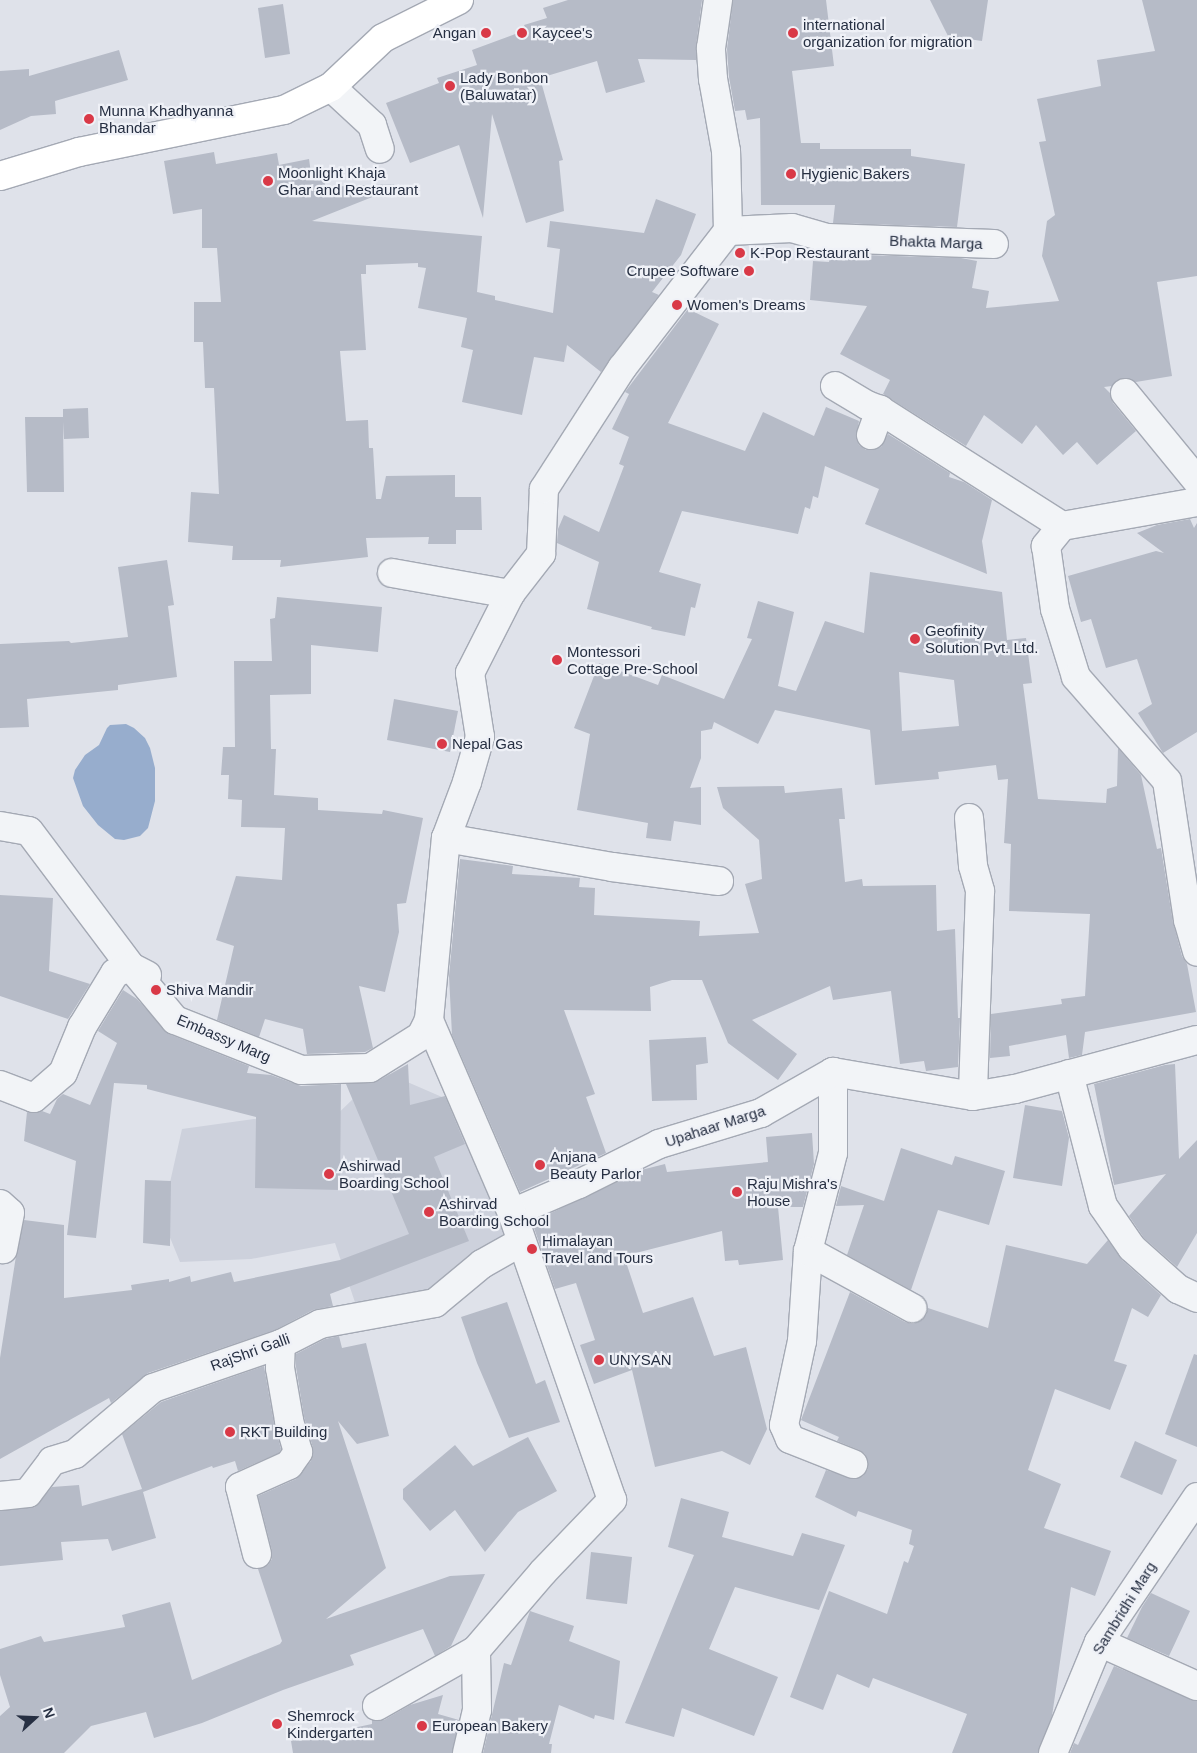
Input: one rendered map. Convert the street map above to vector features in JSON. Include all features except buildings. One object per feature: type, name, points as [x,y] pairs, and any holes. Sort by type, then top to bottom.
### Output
[{"type":"main road","points":[[0,176],[79,152],[284,110],[331,87],[383,38],[458,0]]},
{"type":"street","points":[[377,1706],[476,1650],[543,1572],[612,1500],[520,1242],[512,1213],[429,1020],[446,838],[467,782],[480,737],[470,673],[510,594],[541,554],[544,489],[622,368],[728,231],[726,151],[713,79],[711,48],[718,0]]},
{"type":"street","points":[[331,87],[372,125],[380,149]]},
{"type":"street","name":"Bhakta Marga","points":[[728,231],[792,228],[828,238],[994,244]]},
{"type":"street","points":[[835,386],[867,405],[875,423],[1062,526],[1197,502]]},
{"type":"street","points":[[1125,393],[1197,481]]},
{"type":"street","points":[[1062,526],[1046,546],[1055,609],[1076,677],[1167,781],[1188,920],[1197,952]]},
{"type":"street","points":[[392,573],[510,594]]},
{"type":"street","points":[[969,818],[974,866],[980,891],[973,1096]]},
{"type":"street","name":"Embassy Marg","points":[[0,826],[29,831],[175,1020],[301,1070],[370,1068],[421,1036],[429,1020]]},
{"type":"street","points":[[446,838],[612,868],[720,881]]},
{"type":"street","points":[[0,1085],[34,1098],[64,1073],[82,1027],[115,973],[139,971]]},
{"type":"street","points":[[852,1464],[790,1439],[784,1425],[802,1341],[808,1251],[834,1153],[833,1072],[973,1096],[1015,1089],[1197,1040]]},
{"type":"street","name":"Upahaar Marga","points":[[512,1213],[579,1184],[659,1144],[762,1113],[833,1072]]},
{"type":"street","points":[[1069,1074],[1102,1206],[1132,1248],[1178,1289],[1197,1298]]},
{"type":"street","points":[[0,1204],[10,1213],[3,1249]]},
{"type":"street","name":"RajShri Galli","points":[[0,1496],[28,1493],[52,1461],[75,1454],[153,1388],[200,1370],[280,1344],[320,1324],[435,1303],[482,1264],[520,1242]]},
{"type":"street","points":[[808,1251],[912,1308]]},
{"type":"street","points":[[257,1554],[240,1487],[289,1465],[298,1452],[288,1420],[280,1368],[280,1344]]},
{"type":"street","name":"Sambridhi Marg","points":[[1053,1753],[1099,1642],[1197,1497]]},
{"type":"street","points":[[1099,1642],[1197,1686]]},
{"type":"street","points":[[467,1753],[477,1710],[476,1650]]},
{"type":"shaded area","name":"Ashirwad Boarding School","points":[[382,1071],[442,1097],[462,1111],[510,1237],[469,1277],[364,1329],[335,1243],[251,1259],[180,1262],[162,1218],[182,1129],[254,1119],[326,1125]]},
{"type":"water","points":[[126,724],[134,728],[145,738],[150,748],[155,768],[155,801],[148,828],[140,836],[124,840],[115,839],[98,825],[83,806],[73,778],[75,770],[85,755],[99,745],[107,728],[110,725]]},
{"type":"place","name":"Angan","points":[[486,33]]},
{"type":"place","name":"Kaycee's","points":[[522,33]]},
{"type":"place","name":"international organization for migration","points":[[793,33]]},
{"type":"place","name":"Lady Bonbon (Baluwatar)","points":[[450,86]]},
{"type":"place","name":"Munna Khadhyanna Bhandar","points":[[89,119]]},
{"type":"place","name":"Hygienic Bakers","points":[[791,174]]},
{"type":"place","name":"Moonlight Khaja Ghar and Restaurant","points":[[268,181]]},
{"type":"place","name":"K-Pop Restaurant","points":[[740,253]]},
{"type":"place","name":"Crupee Software","points":[[749,271]]},
{"type":"place","name":"Women's Dreams","points":[[677,305]]},
{"type":"place","name":"Geofinity Solution Pvt. Ltd.","points":[[915,639]]},
{"type":"place","name":"Montessori Cottage Pre-School","points":[[557,660]]},
{"type":"place","name":"Nepal Gas","points":[[442,744]]},
{"type":"place","name":"Shiva Mandir","points":[[156,990]]},
{"type":"place","name":"Anjana Beauty Parlor","points":[[540,1165]]},
{"type":"place","name":"Ashirwad Boarding School","points":[[329,1174]]},
{"type":"place","name":"Raju Mishra's House","points":[[737,1192]]},
{"type":"place","name":"Ashirvad Boarding School","points":[[429,1212]]},
{"type":"place","name":"Himalayan Travel and Tours","points":[[532,1249]]},
{"type":"place","name":"UNYSAN","points":[[599,1360]]},
{"type":"place","name":"RKT Building","points":[[230,1432]]},
{"type":"place","name":"Shemrock Kindergarten","points":[[277,1724]]},
{"type":"place","name":"European Bakery","points":[[422,1726]]}]
